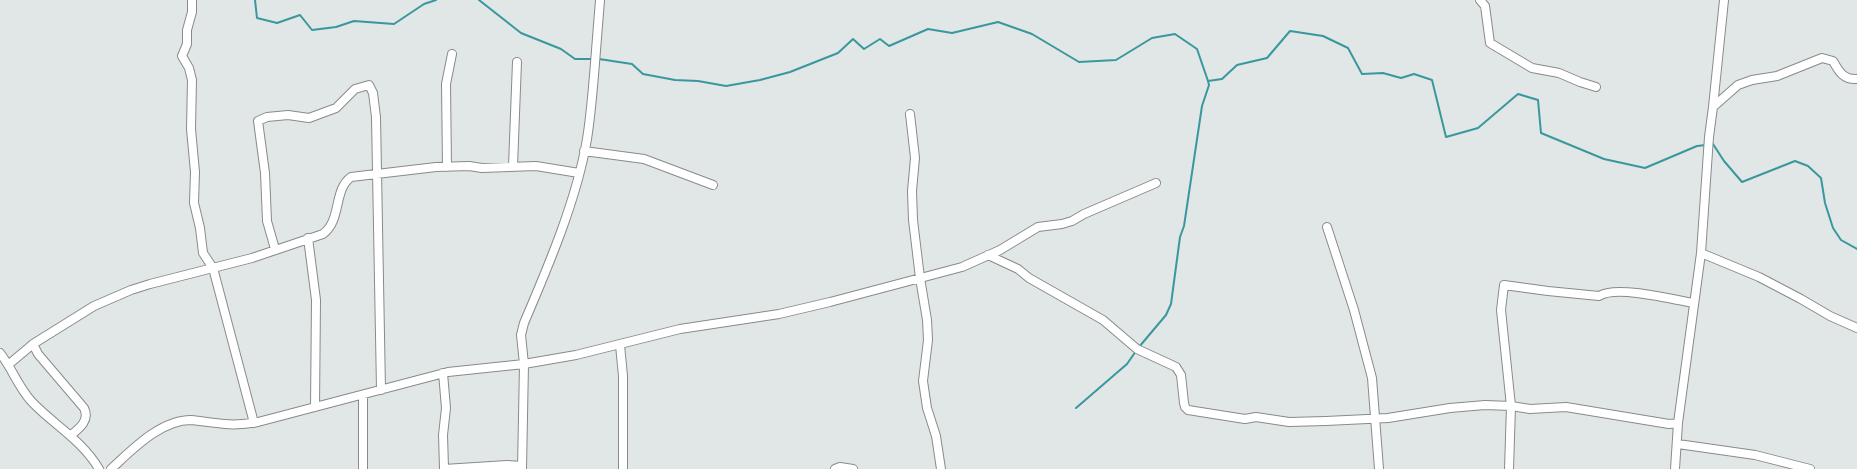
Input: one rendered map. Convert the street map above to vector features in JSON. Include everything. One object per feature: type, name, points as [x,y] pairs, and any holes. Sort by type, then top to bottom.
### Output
[{"type":"street","points":[[192,0],[192,12],[186,30],[187,44],[182,56],[189,68],[192,80],[191,129],[195,172],[194,203],[200,228],[203,253],[213,268],[254,423]]},
{"type":"street","points":[[443,374],[446,408],[443,435],[444,469],[507,465],[522,468],[524,364],[521,335],[551,256],[579,173],[584,151],[595,63],[595,51],[599,29],[600,0]]},
{"type":"street","points":[[1480,0],[1486,6],[1490,43],[1532,68],[1559,73],[1596,87]]},
{"type":"street","points":[[1675,469],[1678,444],[1678,423],[1700,253],[1707,158],[1724,0]]},
{"type":"street","points":[[446,167],[446,84],[452,54]]},
{"type":"street","points":[[1713,107],[1738,85],[1752,80],[1777,76],[1822,58],[1833,61],[1839,71],[1846,78],[1857,79]]},
{"type":"street","points":[[513,166],[518,62]]},
{"type":"street","points":[[275,249],[267,221],[265,173],[258,122],[267,117],[288,115],[310,118],[336,108],[355,89],[369,85],[373,93],[376,117],[375,173],[379,235],[381,390]]},
{"type":"street","points":[[910,114],[915,148],[912,191],[913,220],[927,320],[928,340],[923,381],[927,408],[936,436],[941,469]]},
{"type":"street","points":[[584,151],[644,159],[713,185]]},
{"type":"street","points":[[8,365],[33,344],[94,306],[150,284],[252,258],[323,234],[328,230],[336,211],[342,185],[351,177],[375,173],[446,167],[482,168],[536,166],[579,173]]},
{"type":"street","points":[[111,469],[155,433],[178,422],[189,420],[224,424],[254,423],[363,396],[443,374],[524,364],[620,345],[680,329],[779,314],[920,278],[962,266],[988,256],[1038,227],[1062,224],[1072,221],[1084,214],[1156,183]]},
{"type":"street","points":[[1327,227],[1354,310],[1372,378],[1379,469]]},
{"type":"street","points":[[308,238],[316,300],[315,407]]},
{"type":"street","points":[[1700,253],[1759,277],[1802,299],[1830,316],[1857,328]]},
{"type":"street","points":[[988,256],[1018,269],[1029,278],[1103,320],[1137,349],[1176,367],[1181,375],[1184,403],[1188,410],[1245,419],[1256,417],[1289,422],[1375,420],[1450,408],[1485,405],[1512,406],[1530,410],[1577,408],[1669,424],[1678,423]]},
{"type":"street","points":[[1509,469],[1512,406],[1501,310],[1504,285],[1599,296],[1604,292],[1617,291],[1693,303]]},
{"type":"street","points":[[33,344],[38,354],[87,413],[86,419],[71,435]]},
{"type":"street","points":[[620,345],[623,376],[623,469]]},
{"type":"street","points":[[0,353],[32,402],[71,435],[99,469]]},
{"type":"street","points":[[363,396],[363,469]]},
{"type":"street","points":[[1678,444],[1755,456],[1810,469]]},
{"type":"street","points":[[835,469],[840,467],[854,469]]},
{"type":"waterway","points":[[255,0],[257,18],[277,23],[300,15],[312,30],[336,27],[354,21],[394,24],[424,4],[436,0]]},
{"type":"waterway","points":[[479,0],[521,33],[561,49],[575,59],[594,59]]},
{"type":"waterway","points":[[599,59],[632,64],[643,74],[675,80],[698,81],[726,86],[760,80],[790,72],[838,53],[853,39],[864,49],[880,39],[889,46],[928,29],[952,33],[998,22],[1032,34],[1079,62],[1116,60],[1152,38],[1175,34],[1197,49],[1208,81],[1222,79],[1237,65],[1267,58],[1290,31],[1323,36],[1348,48],[1362,74],[1383,73],[1401,78],[1414,74],[1432,80],[1446,137],[1478,128],[1518,94],[1538,100],[1541,133],[1604,159],[1645,168],[1697,146],[1706,145]]},
{"type":"waterway","points":[[1139,347],[1166,315],[1171,304],[1180,237],[1184,226],[1202,106],[1209,85],[1208,81]]},
{"type":"waterway","points":[[1710,145],[1713,144],[1724,161],[1742,182],[1795,161],[1808,166],[1821,178],[1825,203],[1833,228],[1841,240],[1857,249]]},
{"type":"waterway","points":[[1076,408],[1127,364],[1136,351]]}]
